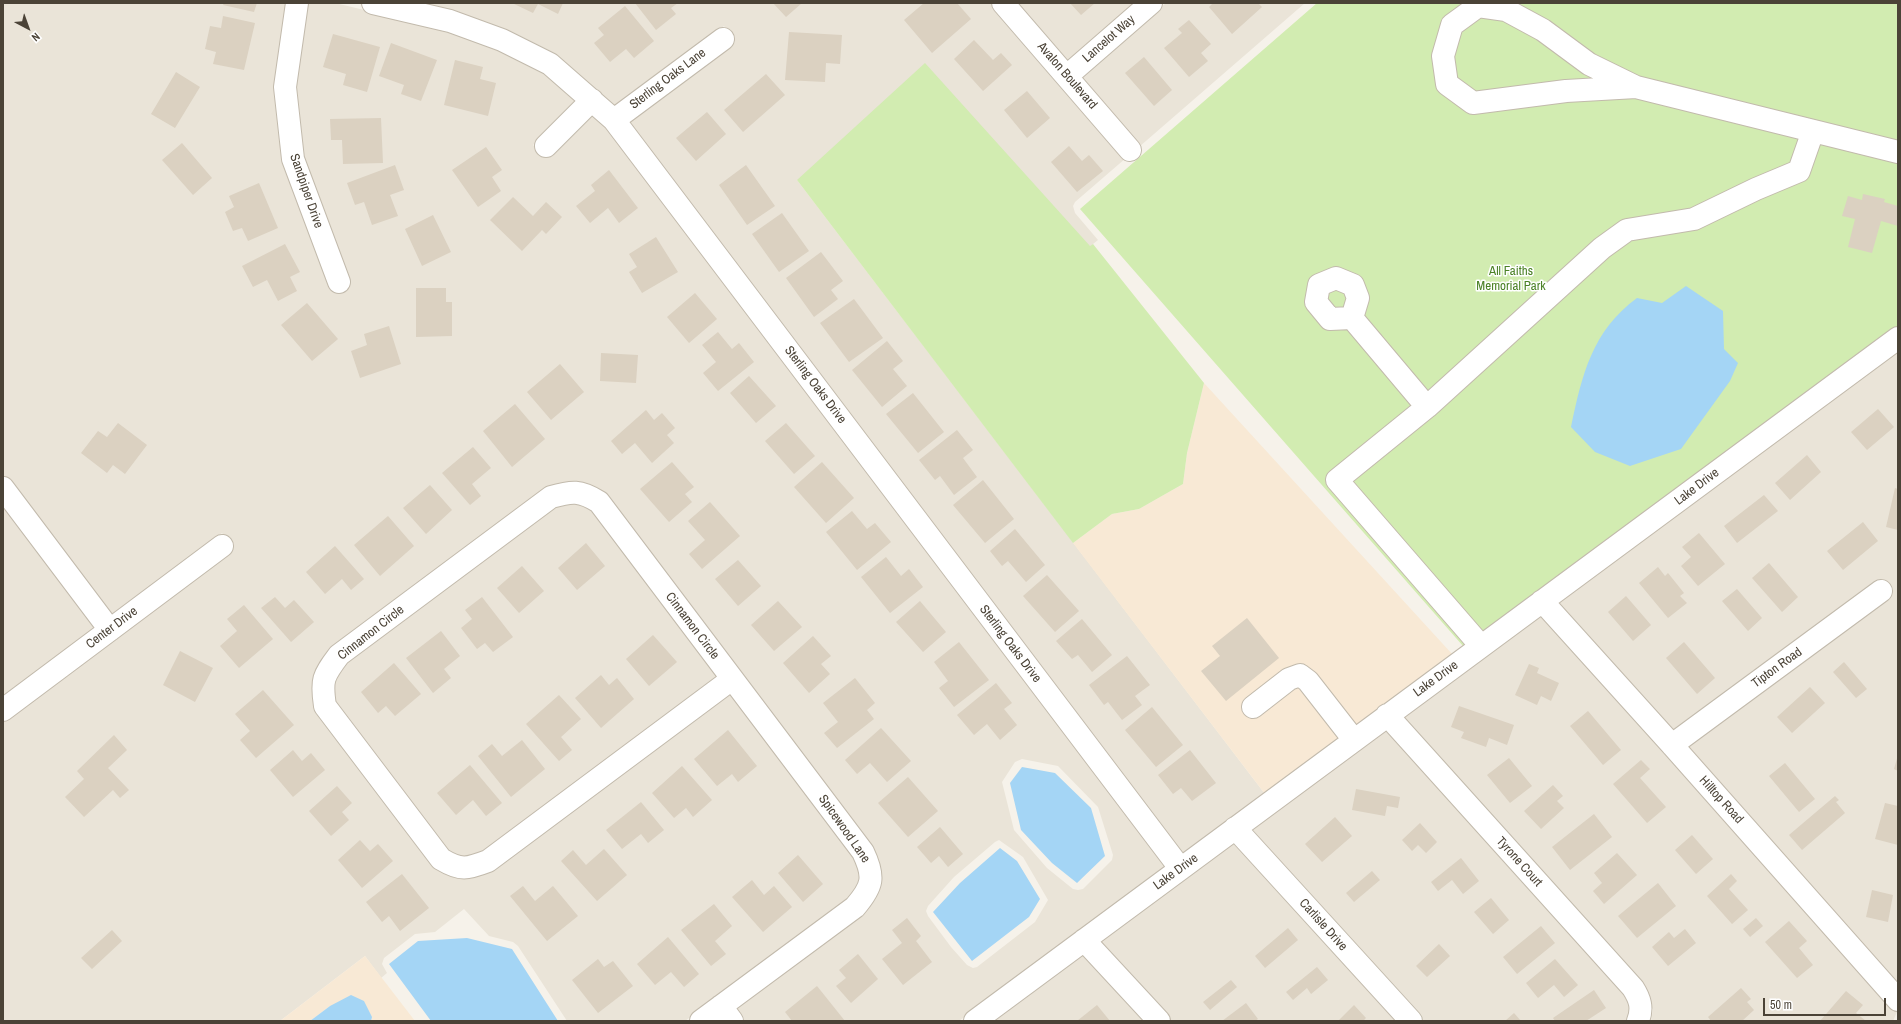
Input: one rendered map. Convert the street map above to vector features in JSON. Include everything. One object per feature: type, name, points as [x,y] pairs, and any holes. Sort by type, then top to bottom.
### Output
[{"type":"street","name":"Sandpiper Drive","points":[[297,3],[285,87],[293,159],[339,282]]},
{"type":"street","name":"Sterling Oaks Drive","points":[[373,3],[450,21],[502,40],[550,64],[614,120],[1180,868]]},
{"type":"street","name":"Avalon Boulevard","points":[[1003,3],[1130,150]]},
{"type":"street","name":"Lancelot Way","points":[[1067,76],[1151,3]]},
{"type":"street","points":[[1636,87],[1566,90],[1508,100],[1472,103],[1447,84],[1443,56],[1452,25],[1478,6],[1506,10],[1544,30],[1589,64],[1636,87],[1898,152]]},
{"type":"street","name":"Sterling Oaks Lane","points":[[614,120],[723,39]]},
{"type":"street","points":[[546,146],[592,100]]},
{"type":"street","points":[[1481,646],[1337,480],[1427,407],[1602,248],[1627,230],[1694,219],[1756,189],[1799,171],[1813,131]]},
{"type":"street","points":[[1352,318],[1427,407]]},
{"type":"street","name":"Lake Drive","points":[[975,1021],[1898,338]]},
{"type":"street","points":[[3,488],[110,630]]},
{"type":"street","name":"Cinnamon Circle","points":[[570,492],[586,494],[599,502],[732,679],[488,861],[471,868],[455,868],[441,859],[325,706],[322,689],[325,673],[339,655],[551,498],[570,492]]},
{"type":"street","name":"Center Drive","points":[[3,710],[222,546]]},
{"type":"street","name":"Tipton Road","points":[[1672,745],[1881,591]]},
{"type":"street","name":"Hilltop Road","points":[[1542,601],[1898,1000]]},
{"type":"street","points":[[1253,707],[1289,678],[1300,675],[1308,681],[1354,740]]},
{"type":"street","name":"Spicewood Lane","points":[[701,1021],[726,1014],[855,907],[866,894],[872,882],[870,867],[863,852],[732,679]]},
{"type":"street","name":"Tyrone Court","points":[[1387,715],[1633,988],[1640,998],[1640,1017]]},
{"type":"street","name":"Carlisle Drive","points":[[1235,828],[1411,1021]]},
{"type":"street","points":[[1084,940],[1159,1021]]},
{"type":"shaded area","points":[[3,3],[288,3],[276,86],[284,161],[334,293],[350,288],[301,158],[294,88],[307,3],[335,3],[448,30],[500,48],[546,72],[579,99],[533,145],[546,158],[593,112],[607,125],[1167,866],[959,1021],[742,1021],[733,1009],[862,913],[873,900],[880,886],[878,864],[870,847],[606,497],[590,487],[567,483],[545,490],[333,648],[316,670],[313,689],[318,711],[434,864],[451,875],[475,876],[494,869],[731,691],[856,856],[862,868],[863,879],[859,888],[848,900],[685,1021],[567,1021],[518,946],[513,942],[489,936],[464,909],[435,932],[415,934],[384,958],[382,964],[387,973],[381,978],[365,956],[280,1021],[3,1021],[3,722],[234,548],[222,533],[3,698]],"holes":[[[1022,759],[1058,766],[1098,807],[1113,855],[1112,860],[1083,889],[1073,889],[1047,868],[1014,830],[1002,782],[1015,762]],[[999,840],[1023,857],[1048,900],[1035,922],[977,967],[973,968],[967,965],[951,947],[928,916],[926,911],[928,906],[954,877]]]},
{"type":"shaded area","points":[[411,3],[992,3],[1126,158],[1075,202],[1073,206],[1075,213],[1098,240],[1090,247],[797,180],[1265,794],[1181,856],[626,122],[735,42],[724,26],[614,108]]},
{"type":"shaded area","points":[[1015,3],[1137,3],[1067,63]]},
{"type":"shaded area","points":[[1166,3],[1305,3],[1139,147],[1080,77]]},
{"type":"shaded area","points":[[1898,349],[1898,987],[1686,747],[1893,594],[1882,579],[1673,733],[1555,603]]},
{"type":"shaded area","points":[[1204,383],[1453,655],[1265,794],[1073,543],[1112,514],[1139,509],[1183,484],[1187,453]]},
{"type":"shaded area","points":[[572,501],[594,509],[720,676],[483,853],[468,859],[446,853],[333,703],[333,677],[346,662],[556,506]]},
{"type":"shaded area","points":[[1542,613],[1672,757],[1897,1012],[1893,1021],[1651,1021],[1653,1009],[1400,717]]},
{"type":"shaded area","points":[[1387,727],[1631,1001],[1629,1021],[1422,1021],[1248,830]]},
{"type":"shaded area","points":[[1235,840],[1400,1021],[1170,1021],[1097,942]]},
{"type":"shaded area","points":[[1083,952],[1148,1021],[991,1021]]},
{"type":"shaded area","points":[[365,956],[415,1021],[371,1021],[372,1017],[330,1006],[310,1021],[280,1021]]},
{"type":"green space","name":"All Faiths Memorial Park","points":[[1317,3],[1898,3],[1898,338],[1470,654],[1080,209]]},
{"type":"green space","points":[[925,63],[1090,246],[1093,244],[1204,383],[1187,453],[1183,484],[1139,509],[1112,514],[1073,543],[797,180]]},
{"type":"water","points":[[1686,286],[1723,311],[1724,349],[1738,363],[1730,381],[1681,449],[1630,466],[1595,452],[1571,427],[1585,372],[1591,355],[1599,340],[1609,325],[1637,298],[1662,303]]},
{"type":"water","points":[[1022,767],[1055,773],[1091,808],[1105,856],[1077,883],[1052,863],[1021,830],[1010,783]]},
{"type":"water","points":[[1000,848],[1017,861],[1040,899],[1029,917],[972,961],[933,912],[960,883]]},
{"type":"water","points":[[467,938],[512,949],[558,1021],[431,1021],[389,964],[418,941]]},
{"type":"water","points":[[351,995],[364,1001],[372,1017],[371,1021],[310,1021],[330,1006]]},
{"type":"building","points":[[224,3],[257,3],[254,12],[223,5]]},
{"type":"building","points":[[512,3],[563,3],[558,14],[538,4],[533,13]]},
{"type":"building","points":[[635,3],[678,3],[671,8],[676,14],[656,30]]},
{"type":"building","points":[[773,3],[802,3],[786,17]]},
{"type":"building","points":[[924,3],[957,3],[971,19],[932,53],[904,20]]},
{"type":"building","points":[[1070,3],[1095,3],[1081,15]]},
{"type":"building","points":[[1213,3],[1258,3],[1262,7],[1232,34],[1209,7]]},
{"type":"building","points":[[625,6],[654,41],[634,58],[626,49],[610,62],[594,43],[604,35],[598,28]]},
{"type":"building","points":[[223,16],[255,23],[244,70],[213,64],[216,52],[205,49],[210,26],[221,28]]},
{"type":"building","points":[[1189,20],[1211,44],[1201,53],[1208,61],[1189,77],[1164,48],[1182,33],[1178,29]]},
{"type":"building","points":[[789,32],[842,35],[840,64],[826,63],[825,82],[785,80]]},
{"type":"building","points":[[333,34],[380,47],[367,92],[343,85],[346,74],[323,67]]},
{"type":"building","points":[[974,40],[993,60],[1001,53],[1012,65],[983,91],[954,59]]},
{"type":"building","points":[[391,43],[437,60],[421,101],[401,94],[404,85],[379,76]]},
{"type":"building","points":[[1144,57],[1172,90],[1154,106],[1125,73]]},
{"type":"building","points":[[455,60],[483,67],[480,79],[496,83],[488,116],[444,105]]},
{"type":"building","points":[[176,72],[200,87],[175,128],[151,114]]},
{"type":"building","points":[[766,74],[785,95],[743,132],[724,110]]},
{"type":"building","points":[[1027,91],[1050,118],[1027,138],[1004,110]]},
{"type":"building","points":[[707,112],[726,134],[696,161],[676,138]]},
{"type":"building","points":[[381,118],[383,163],[343,164],[342,140],[331,140],[330,119]]},
{"type":"building","points":[[182,143],[212,178],[193,195],[162,160]]},
{"type":"building","points":[[1069,146],[1082,161],[1089,155],[1103,171],[1077,192],[1051,162]]},
{"type":"building","points":[[486,147],[502,170],[492,177],[501,191],[478,207],[452,170]]},
{"type":"building","points":[[395,165],[404,190],[390,195],[398,216],[372,225],[364,202],[355,205],[347,183]]},
{"type":"building","points":[[746,165],[775,206],[747,225],[719,185]]},
{"type":"building","points":[[609,170],[638,208],[619,223],[608,208],[590,223],[576,206],[595,191],[591,185]]},
{"type":"building","points":[[259,183],[278,228],[248,241],[242,228],[233,231],[225,212],[234,207],[229,196]]},
{"type":"building","points":[[1863,194],[1885,199],[1884,202],[1898,206],[1898,226],[1881,221],[1872,253],[1848,247],[1855,219],[1842,216],[1848,196],[1862,200]]},
{"type":"building","points":[[513,197],[533,216],[546,202],[562,217],[546,234],[542,230],[522,251],[490,220]]},
{"type":"building","points":[[782,213],[809,251],[779,272],[752,234]]},
{"type":"building","points":[[433,215],[451,252],[422,266],[405,229]]},
{"type":"building","points":[[656,237],[678,272],[642,293],[629,272],[637,267],[629,254]]},
{"type":"building","points":[[285,244],[300,272],[290,277],[297,291],[278,301],[267,280],[253,287],[242,266]]},
{"type":"building","points":[[821,252],[843,281],[831,290],[838,299],[814,317],[786,278]]},
{"type":"building","points":[[416,288],[446,288],[446,302],[452,302],[452,336],[416,337]]},
{"type":"building","points":[[695,293],[717,319],[689,343],[667,317]]},
{"type":"building","points":[[854,299],[883,338],[849,362],[820,323]]},
{"type":"building","points":[[307,303],[338,339],[312,361],[281,325]]},
{"type":"building","points":[[389,326],[401,364],[360,378],[351,351],[367,345],[364,334]]},
{"type":"building","points":[[718,332],[732,349],[739,343],[754,362],[718,391],[703,373],[716,362],[702,345]]},
{"type":"building","points":[[887,341],[903,361],[893,369],[907,386],[882,407],[852,370]]},
{"type":"building","points":[[601,353],[638,355],[636,383],[600,381]]},
{"type":"building","points":[[560,364],[584,392],[551,420],[527,392]]},
{"type":"building","points":[[749,376],[776,406],[756,423],[730,393]]},
{"type":"building","points":[[913,393],[944,432],[918,453],[886,414]]},
{"type":"building","points":[[515,404],[545,439],[512,467],[483,431]]},
{"type":"building","points":[[1878,409],[1894,427],[1867,450],[1851,432]]},
{"type":"building","points":[[646,410],[654,420],[662,413],[675,428],[667,435],[674,443],[652,463],[635,443],[622,454],[611,441]]},
{"type":"building","points":[[118,423],[147,445],[125,474],[113,465],[107,473],[81,453],[98,431],[107,437]]},
{"type":"building","points":[[786,423],[815,456],[794,474],[765,441]]},
{"type":"building","points":[[957,430],[973,450],[963,458],[977,477],[954,495],[940,476],[935,480],[919,460]]},
{"type":"building","points":[[473,447],[491,468],[472,484],[481,496],[470,505],[442,473]]},
{"type":"building","points":[[1807,455],[1821,472],[1790,500],[1775,483]]},
{"type":"building","points":[[672,462],[694,487],[685,494],[692,502],[669,522],[640,489]]},
{"type":"building","points":[[822,462],[854,498],[826,523],[794,487]]},
{"type":"building","points":[[983,480],[1014,519],[985,543],[953,505]]},
{"type":"building","points":[[430,485],[452,510],[426,534],[403,508]]},
{"type":"building","points":[[1895,488],[1898,489],[1898,530],[1886,527]]},
{"type":"building","points":[[1764,495],[1778,511],[1737,543],[1724,526]]},
{"type":"building","points":[[710,502],[740,536],[702,569],[689,554],[705,540],[688,521]]},
{"type":"building","points":[[852,511],[867,529],[875,523],[891,542],[857,570],[826,532]]},
{"type":"building","points":[[388,516],[414,546],[380,576],[354,545]]},
{"type":"building","points":[[1863,522],[1878,541],[1843,570],[1827,551]]},
{"type":"building","points":[[1015,529],[1045,565],[1026,582],[1008,561],[1002,566],[990,551]]},
{"type":"building","points":[[1699,533],[1725,564],[1698,586],[1681,566],[1691,557],[1682,547]]},
{"type":"building","points":[[586,543],[605,566],[577,590],[558,568]]},
{"type":"building","points":[[335,546],[364,579],[351,590],[342,579],[325,594],[306,572]]},
{"type":"building","points":[[886,557],[901,576],[909,569],[923,587],[890,613],[861,577]]},
{"type":"building","points":[[738,560],[761,586],[738,606],[715,579]]},
{"type":"building","points":[[1769,563],[1798,597],[1782,612],[1752,578]]},
{"type":"building","points":[[522,566],[544,591],[519,613],[497,588]]},
{"type":"building","points":[[1658,567],[1665,576],[1668,573],[1684,593],[1680,596],[1687,603],[1668,618],[1639,583]]},
{"type":"building","points":[[1047,575],[1079,611],[1055,632],[1023,596]]},
{"type":"building","points":[[1737,589],[1762,618],[1748,631],[1722,601]]},
{"type":"building","points":[[1626,596],[1651,625],[1633,641],[1608,612]]},
{"type":"building","points":[[275,597],[285,608],[294,600],[314,622],[291,642],[261,608]]},
{"type":"building","points":[[482,597],[513,637],[493,652],[485,643],[477,649],[461,628],[472,619],[465,610]]},
{"type":"building","points":[[778,601],[802,627],[774,651],[751,625]]},
{"type":"building","points":[[920,601],[946,632],[923,652],[896,622]]},
{"type":"building","points":[[244,605],[273,639],[239,668],[220,646],[237,631],[227,619]]},
{"type":"building","points":[[1247,618],[1279,658],[1226,701],[1201,671],[1220,656],[1212,646]]},
{"type":"building","points":[[1082,619],[1112,655],[1092,672],[1078,655],[1072,659],[1056,641]]},
{"type":"building","points":[[441,631],[460,656],[444,669],[451,678],[433,693],[406,658]]},
{"type":"building","points":[[653,635],[677,662],[649,686],[626,659]]},
{"type":"building","points":[[813,636],[831,656],[821,664],[830,674],[809,693],[783,663]]},
{"type":"building","points":[[959,642],[989,680],[954,707],[939,688],[948,681],[934,662]]},
{"type":"building","points":[[1684,642],[1715,678],[1697,694],[1666,658]]},
{"type":"building","points":[[180,651],[213,668],[195,702],[163,685]]},
{"type":"building","points":[[1127,656],[1150,685],[1135,696],[1142,705],[1122,720],[1108,702],[1104,705],[1089,685]]},
{"type":"building","points":[[1844,662],[1867,689],[1856,698],[1833,672]]},
{"type":"building","points":[[394,663],[421,694],[395,716],[386,706],[378,713],[361,692]]},
{"type":"building","points":[[1529,664],[1539,668],[1537,673],[1559,683],[1551,701],[1541,696],[1537,705],[1515,695]]},
{"type":"building","points":[[601,675],[609,685],[617,678],[634,699],[601,728],[575,698]]},
{"type":"building","points":[[855,678],[875,703],[867,710],[874,719],[837,748],[824,733],[838,722],[823,703]]},
{"type":"building","points":[[996,683],[1012,703],[1004,709],[1017,725],[1000,740],[987,724],[974,735],[957,715]]},
{"type":"building","points":[[1810,687],[1825,703],[1792,733],[1777,717]]},
{"type":"building","points":[[263,690],[294,725],[256,758],[240,740],[250,731],[235,714]]},
{"type":"building","points":[[559,695],[581,719],[561,737],[572,750],[559,761],[526,724]]},
{"type":"building","points":[[1459,706],[1514,725],[1507,745],[1489,738],[1486,747],[1461,738],[1464,732],[1451,727]]},
{"type":"building","points":[[1152,707],[1183,745],[1156,767],[1125,730]]},
{"type":"building","points":[[1588,711],[1621,750],[1603,765],[1570,726]]},
{"type":"building","points":[[881,728],[911,761],[887,782],[870,763],[857,774],[845,760]]},
{"type":"building","points":[[728,730],[757,766],[738,782],[732,774],[717,786],[694,759]]},
{"type":"building","points":[[114,735],[127,750],[108,768],[129,790],[120,798],[113,790],[84,817],[65,797],[84,779],[77,771]]},
{"type":"building","points":[[522,740],[545,769],[511,797],[478,756],[492,744],[502,756]]},
{"type":"building","points":[[293,750],[302,761],[311,753],[325,770],[293,797],[270,770]]},
{"type":"building","points":[[1190,750],[1216,783],[1192,801],[1181,788],[1173,794],[1158,775]]},
{"type":"building","points":[[1898,755],[1898,771],[1894,769]]},
{"type":"building","points":[[1509,758],[1532,786],[1510,803],[1487,775]]},
{"type":"building","points":[[1641,760],[1650,769],[1640,778],[1666,807],[1647,823],[1613,784]]},
{"type":"building","points":[[1785,763],[1815,799],[1799,812],[1769,776]]},
{"type":"building","points":[[470,765],[502,803],[486,816],[473,800],[456,815],[437,793]]},
{"type":"building","points":[[682,766],[712,800],[693,817],[686,808],[674,818],[652,793]]},
{"type":"building","points":[[908,777],[938,811],[908,837],[878,803]]},
{"type":"building","points":[[1553,785],[1563,796],[1557,801],[1564,808],[1541,829],[1524,811]]},
{"type":"building","points":[[337,786],[352,803],[342,812],[349,820],[331,836],[309,811]]},
{"type":"building","points":[[1356,789],[1400,797],[1398,808],[1387,806],[1385,816],[1352,810]]},
{"type":"building","points":[[1835,796],[1839,800],[1836,802],[1845,813],[1802,850],[1789,835]]},
{"type":"building","points":[[641,802],[664,830],[648,843],[641,834],[622,849],[606,830]]},
{"type":"building","points":[[1885,803],[1898,806],[1898,845],[1875,839]]},
{"type":"building","points":[[1594,814],[1612,837],[1570,870],[1552,847]]},
{"type":"building","points":[[1335,817],[1352,836],[1322,862],[1305,844]]},
{"type":"building","points":[[1420,823],[1437,842],[1426,853],[1418,845],[1412,851],[1402,840]]},
{"type":"building","points":[[940,827],[963,854],[948,867],[939,856],[931,863],[917,847]]},
{"type":"building","points":[[1692,835],[1713,859],[1696,874],[1675,850]]},
{"type":"building","points":[[360,840],[370,851],[378,844],[393,861],[362,888],[338,860]]},
{"type":"building","points":[[604,849],[627,875],[597,901],[561,861],[573,850],[586,865]]},
{"type":"building","points":[[1617,853],[1637,875],[1604,904],[1593,891],[1602,883],[1594,873]]},
{"type":"building","points":[[798,855],[823,884],[803,902],[778,873]]},
{"type":"building","points":[[1461,858],[1479,881],[1463,894],[1452,880],[1438,891],[1431,882]]},
{"type":"building","points":[[1372,871],[1380,880],[1354,902],[1346,893]]},
{"type":"building","points":[[402,874],[429,908],[400,931],[389,916],[382,922],[366,902]]},
{"type":"building","points":[[1731,874],[1737,881],[1729,889],[1748,910],[1732,924],[1707,896]]},
{"type":"building","points":[[752,880],[764,895],[774,886],[792,907],[763,932],[732,897]]},
{"type":"building","points":[[1658,883],[1676,906],[1637,938],[1618,916]]},
{"type":"building","points":[[523,886],[535,901],[553,886],[578,916],[547,941],[510,896]]},
{"type":"building","points":[[1872,890],[1893,895],[1888,922],[1866,917]]},
{"type":"building","points":[[1491,898],[1509,920],[1493,934],[1474,912]]},
{"type":"building","points":[[714,904],[732,926],[715,941],[726,954],[711,966],[681,930]]},
{"type":"building","points":[[907,918],[921,936],[916,941],[932,962],[903,985],[882,959],[902,943],[892,930]]},
{"type":"building","points":[[1756,918],[1763,926],[1750,937],[1743,929]]},
{"type":"building","points":[[1789,921],[1807,941],[1799,948],[1813,965],[1797,978],[1765,942]]},
{"type":"building","points":[[1541,926],[1555,943],[1517,974],[1503,957]]},
{"type":"building","points":[[1288,928],[1298,940],[1265,968],[1255,956]]},
{"type":"building","points":[[1685,929],[1696,943],[1668,966],[1652,947],[1669,932],[1674,938]]},
{"type":"building","points":[[112,930],[122,941],[92,969],[81,958]]},
{"type":"building","points":[[668,937],[699,974],[684,987],[671,972],[655,985],[637,964]]},
{"type":"building","points":[[1439,944],[1450,956],[1427,977],[1416,966]]},
{"type":"building","points":[[858,954],[878,979],[851,1003],[836,986],[846,978],[839,970]]},
{"type":"building","points":[[598,959],[604,967],[613,961],[633,986],[598,1013],[572,980]]},
{"type":"building","points":[[1555,959],[1578,985],[1564,997],[1554,985],[1538,998],[1526,983]]},
{"type":"building","points":[[1317,967],[1328,980],[1311,994],[1307,988],[1293,1000],[1286,992]]},
{"type":"building","points":[[1231,980],[1237,987],[1210,1010],[1203,1002]]},
{"type":"building","points":[[817,986],[845,1021],[792,1021],[785,1012]]},
{"type":"building","points":[[1741,988],[1751,999],[1747,1002],[1754,1010],[1742,1021],[1711,1021],[1708,1017]]},
{"type":"building","points":[[1594,990],[1606,1008],[1586,1021],[1555,1021],[1553,1018]]},
{"type":"building","points":[[1846,991],[1863,1005],[1856,1013],[1866,1021],[1820,1021]]},
{"type":"building","points":[[1246,1003],[1258,1019],[1255,1021],[1222,1021]]},
{"type":"building","points":[[1097,1005],[1110,1021],[1077,1021]]},
{"type":"building","points":[[1354,1005],[1366,1018],[1363,1021],[1338,1021]]},
{"type":"building","points":[[1514,1013],[1521,1021],[1505,1021]]}]
